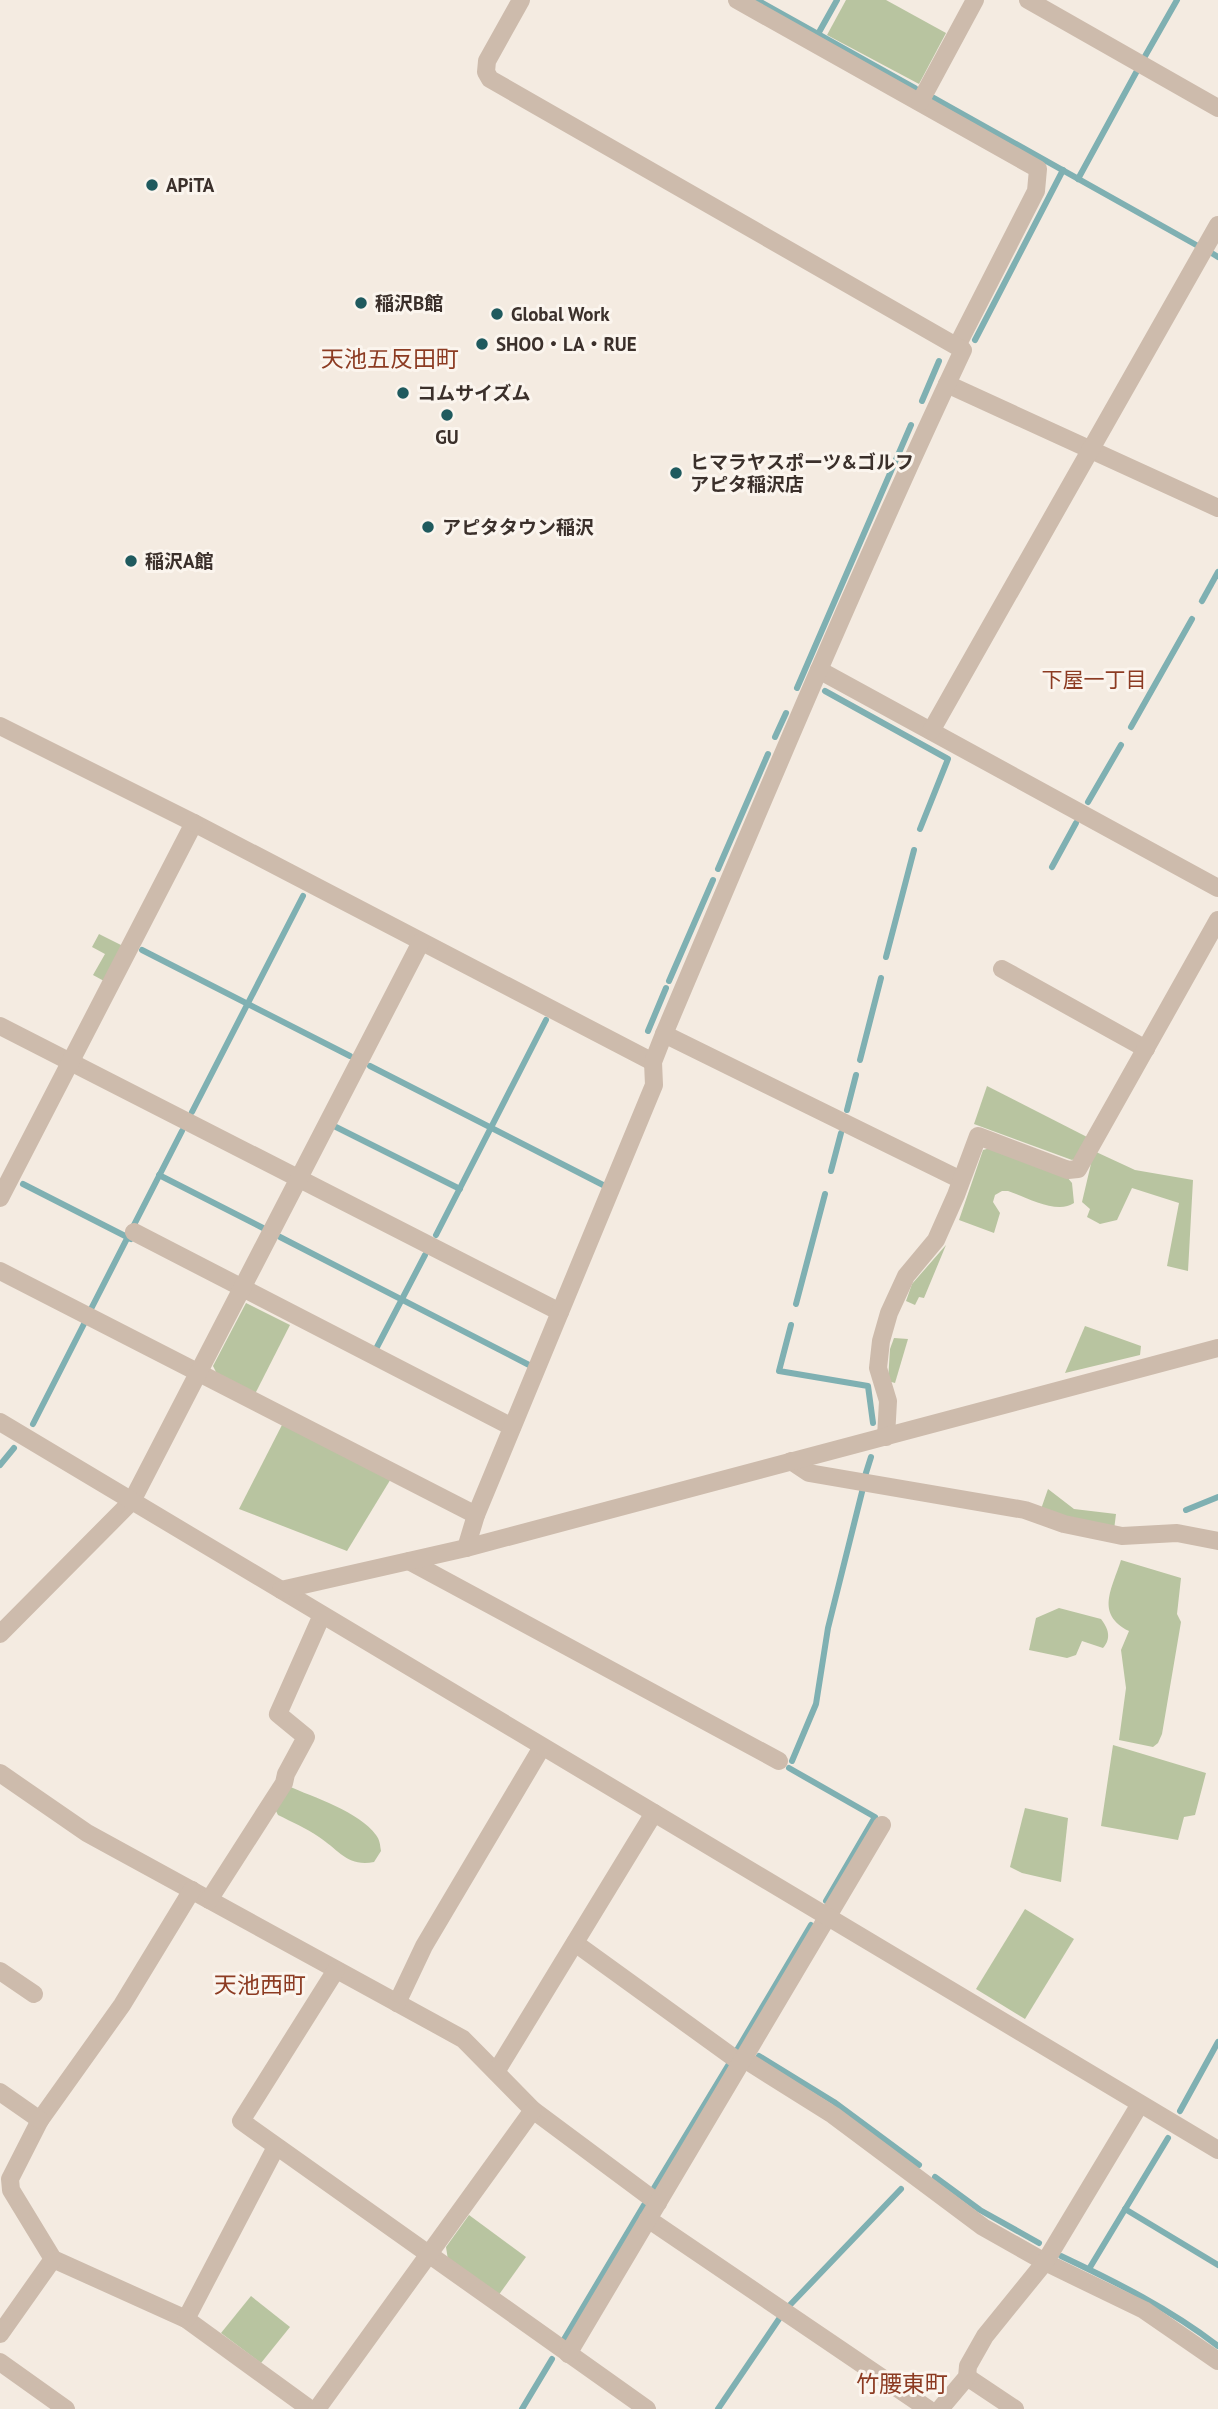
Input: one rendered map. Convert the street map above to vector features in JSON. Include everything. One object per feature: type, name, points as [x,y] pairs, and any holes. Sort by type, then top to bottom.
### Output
[{"type":"street","points":[[466,1548],[476,1515],[654,1084],[653,1062],[663,1034],[819,670],[963,350],[490,79],[486,72],[487,61],[521,0]]},
{"type":"street","points":[[737,0],[1038,169],[1036,191],[957,346]]},
{"type":"street","points":[[920,102],[975,0]]},
{"type":"street","points":[[1028,0],[1218,108]]},
{"type":"street","points":[[931,731],[1218,225]]},
{"type":"street","points":[[947,384],[1218,508]]},
{"type":"street","points":[[819,670],[1218,888]]},
{"type":"street","points":[[0,726],[194,823],[653,1062]]},
{"type":"street","points":[[0,1198],[194,823]]},
{"type":"street","points":[[886,1437],[888,1401],[878,1368],[886,1323],[906,1276],[936,1240],[978,1136],[1068,1170],[1077,1168],[1218,920]]},
{"type":"street","points":[[0,1634],[132,1501],[421,942]]},
{"type":"street","points":[[1002,970],[1146,1049]]},
{"type":"street","points":[[0,1026],[560,1312]]},
{"type":"street","points":[[663,1034],[961,1180]]},
{"type":"street","points":[[134,1232],[512,1427]]},
{"type":"street","points":[[0,1271],[476,1515]]},
{"type":"street","points":[[281,1590],[466,1548],[1218,1348]]},
{"type":"street","points":[[0,1422],[1218,2150]]},
{"type":"street","points":[[791,1461],[809,1473],[1025,1510],[1064,1524],[1122,1536],[1177,1533],[1218,1541]]},
{"type":"street","points":[[409,1561],[779,1761]]},
{"type":"street","points":[[209,1899],[284,1783],[306,1737],[278,1714],[322,1615]]},
{"type":"street","points":[[397,2003],[425,1946],[542,1747]]},
{"type":"street","points":[[0,1773],[87,1833],[463,2039],[533,2110],[658,2203]]},
{"type":"street","points":[[496,2072],[654,1814]]},
{"type":"street","points":[[568,2354],[882,1825]]},
{"type":"street","points":[[192,1890],[122,2005],[40,2120],[10,2179],[11,2190],[53,2259],[186,2319],[310,2409]]},
{"type":"street","points":[[575,1944],[743,2061],[833,2115],[983,2227],[1045,2262],[1144,2309],[1218,2361]]},
{"type":"street","points":[[336,1970],[241,2121],[647,2409]]},
{"type":"street","points":[[0,1971],[34,1994]]},
{"type":"street","points":[[0,2092],[40,2120]]},
{"type":"street","points":[[940,2409],[967,2377],[968,2366],[985,2336],[1045,2262],[1140,2104]]},
{"type":"street","points":[[317,2409],[533,2110]]},
{"type":"street","points":[[186,2319],[276,2147]]},
{"type":"street","points":[[648,2219],[928,2409]]},
{"type":"street","points":[[0,2334],[53,2259]]},
{"type":"street","points":[[0,2362],[66,2409]]},
{"type":"street","points":[[967,2377],[1015,2409]]},
{"type":"green space","points":[[846,0],[886,0],[946,33],[919,84],[827,35]]},
{"type":"green space","points":[[99,934],[123,946],[104,981],[93,975],[105,954],[92,947]]},
{"type":"green space","points":[[987,1086],[1089,1138],[1079,1157],[1072,1160],[974,1124]]},
{"type":"green space","points":[[990,1148],[1067,1177],[1072,1183],[1074,1203],[1059,1207],[1050,1206],[1002,1191],[995,1195],[993,1202],[1000,1213],[994,1233],[959,1220],[983,1150]]},
{"type":"green space","points":[[1094,1151],[1135,1170],[1193,1180],[1188,1271],[1167,1266],[1179,1203],[1132,1188],[1117,1220],[1100,1224],[1087,1217],[1090,1209],[1082,1202]]},
{"type":"green space","points":[[946,1245],[924,1298],[919,1297],[915,1305],[906,1301],[912,1284]]},
{"type":"green space","points":[[246,1303],[290,1325],[255,1394],[217,1374],[213,1366]]},
{"type":"green space","points":[[1085,1326],[1141,1346],[1140,1355],[1065,1373]]},
{"type":"green space","points":[[894,1338],[908,1339],[895,1383],[888,1381],[890,1349]]},
{"type":"green space","points":[[284,1421],[392,1477],[347,1551],[239,1509]]},
{"type":"green space","points":[[1048,1489],[1074,1509],[1116,1514],[1114,1530],[1041,1509]]},
{"type":"green space","points":[[1121,1560],[1181,1578],[1177,1614],[1181,1622],[1162,1734],[1153,1747],[1119,1740],[1126,1688],[1121,1650],[1129,1631],[1112,1617],[1109,1600]]},
{"type":"green space","points":[[1059,1608],[1101,1619],[1108,1633],[1103,1648],[1082,1641],[1076,1655],[1067,1658],[1029,1650],[1036,1618]]},
{"type":"green space","points":[[1113,1745],[1206,1773],[1195,1815],[1184,1817],[1178,1840],[1101,1826]]},
{"type":"green space","points":[[288,1786],[335,1806],[369,1827],[379,1841],[381,1851],[374,1862],[350,1860],[314,1834],[278,1815],[275,1809]]},
{"type":"green space","points":[[1025,1808],[1068,1818],[1061,1882],[1022,1873],[1010,1867]]},
{"type":"green space","points":[[1025,1909],[1074,1939],[1025,2019],[976,1989]]},
{"type":"green space","points":[[469,2215],[526,2257],[498,2296],[448,2260],[446,2247]]},
{"type":"green space","points":[[251,2296],[290,2327],[261,2363],[221,2333]]},
{"type":"waterway","points":[[757,0],[915,88]]},
{"type":"waterway","points":[[818,34],[837,0]]},
{"type":"waterway","points":[[1144,58],[1177,0]]},
{"type":"waterway","points":[[1078,179],[1138,69]]},
{"type":"waterway","points":[[934,98],[1198,246]]},
{"type":"waterway","points":[[975,340],[1063,170]]},
{"type":"waterway","points":[[1210,252],[1218,257]]},
{"type":"waterway","points":[[922,401],[939,361]]},
{"type":"waterway","points":[[797,688],[911,425]]},
{"type":"waterway","points":[[1202,601],[1218,572]]},
{"type":"waterway","points":[[1131,727],[1192,619]]},
{"type":"waterway","points":[[825,691],[948,759],[920,829]]},
{"type":"waterway","points":[[775,737],[786,713]]},
{"type":"waterway","points":[[1088,802],[1121,745]]},
{"type":"waterway","points":[[718,869],[768,754]]},
{"type":"waterway","points":[[1052,867],[1076,823]]},
{"type":"waterway","points":[[886,957],[914,850]]},
{"type":"waterway","points":[[669,981],[713,880]]},
{"type":"waterway","points":[[192,1112],[303,896]]},
{"type":"waterway","points":[[142,950],[350,1056]]},
{"type":"waterway","points":[[860,1060],[881,978]]},
{"type":"waterway","points":[[648,1031],[666,988]]},
{"type":"waterway","points":[[436,1235],[546,1020]]},
{"type":"waterway","points":[[370,1066],[605,1186]]},
{"type":"waterway","points":[[847,1110],[856,1075]]},
{"type":"waterway","points":[[336,1127],[460,1189]]},
{"type":"waterway","points":[[91,1309],[182,1131]]},
{"type":"waterway","points":[[831,1171],[841,1133]]},
{"type":"waterway","points":[[159,1175],[263,1228]]},
{"type":"waterway","points":[[23,1184],[131,1239]]},
{"type":"waterway","points":[[796,1304],[825,1194]]},
{"type":"waterway","points":[[280,1237],[533,1367]]},
{"type":"waterway","points":[[377,1347],[425,1255]]},
{"type":"waterway","points":[[33,1424],[86,1320]]},
{"type":"waterway","points":[[791,1325],[779,1371],[868,1386],[873,1423]]},
{"type":"waterway","points":[[0,1465],[14,1448]]},
{"type":"waterway","points":[[865,1476],[871,1457]]},
{"type":"waterway","points":[[792,1761],[816,1704],[828,1628],[863,1488]]},
{"type":"waterway","points":[[1186,1510],[1218,1497]]},
{"type":"waterway","points":[[789,1768],[875,1817],[826,1901]]},
{"type":"waterway","points":[[737,2050],[811,1925]]},
{"type":"waterway","points":[[1180,2111],[1218,2042]]},
{"type":"waterway","points":[[759,2056],[834,2102],[919,2165]]},
{"type":"waterway","points":[[654,2188],[729,2064]]},
{"type":"waterway","points":[[1089,2269],[1168,2138]]},
{"type":"waterway","points":[[935,2177],[980,2210],[1039,2243]]},
{"type":"waterway","points":[[789,2306],[901,2189]]},
{"type":"waterway","points":[[563,2341],[644,2205]]},
{"type":"waterway","points":[[1125,2209],[1218,2265]]},
{"type":"waterway","points":[[1061,2256],[1142,2297],[1218,2346]]},
{"type":"waterway","points":[[718,2409],[779,2319]]},
{"type":"waterway","points":[[522,2409],[552,2359]]},
{"type":"place","name":"APiTA","points":[[152,185]]},
{"type":"place","name":"稲沢B館","points":[[361,303]]},
{"type":"place","name":"Global Work","points":[[497,314]]},
{"type":"place","name":"SHOO・LA・RUE","points":[[482,344]]},
{"type":"place","name":"コムサイズム","points":[[403,393]]},
{"type":"place","name":"GU","points":[[447,415]]},
{"type":"place","name":"ヒマラヤスポーツ&ゴルフ アピタ稲沢店","points":[[676,473]]},
{"type":"place","name":"アピタタウン稲沢","points":[[428,527]]},
{"type":"place","name":"稲沢A館","points":[[131,561]]},
{"type":"district","name":"天池五反田町","points":[[390,358]]},
{"type":"district","name":"下屋一丁目","points":[[1094,679]]},
{"type":"district","name":"天池西町","points":[[260,1984]]},
{"type":"district","name":"竹腰東町","points":[[902,2383]]}]
